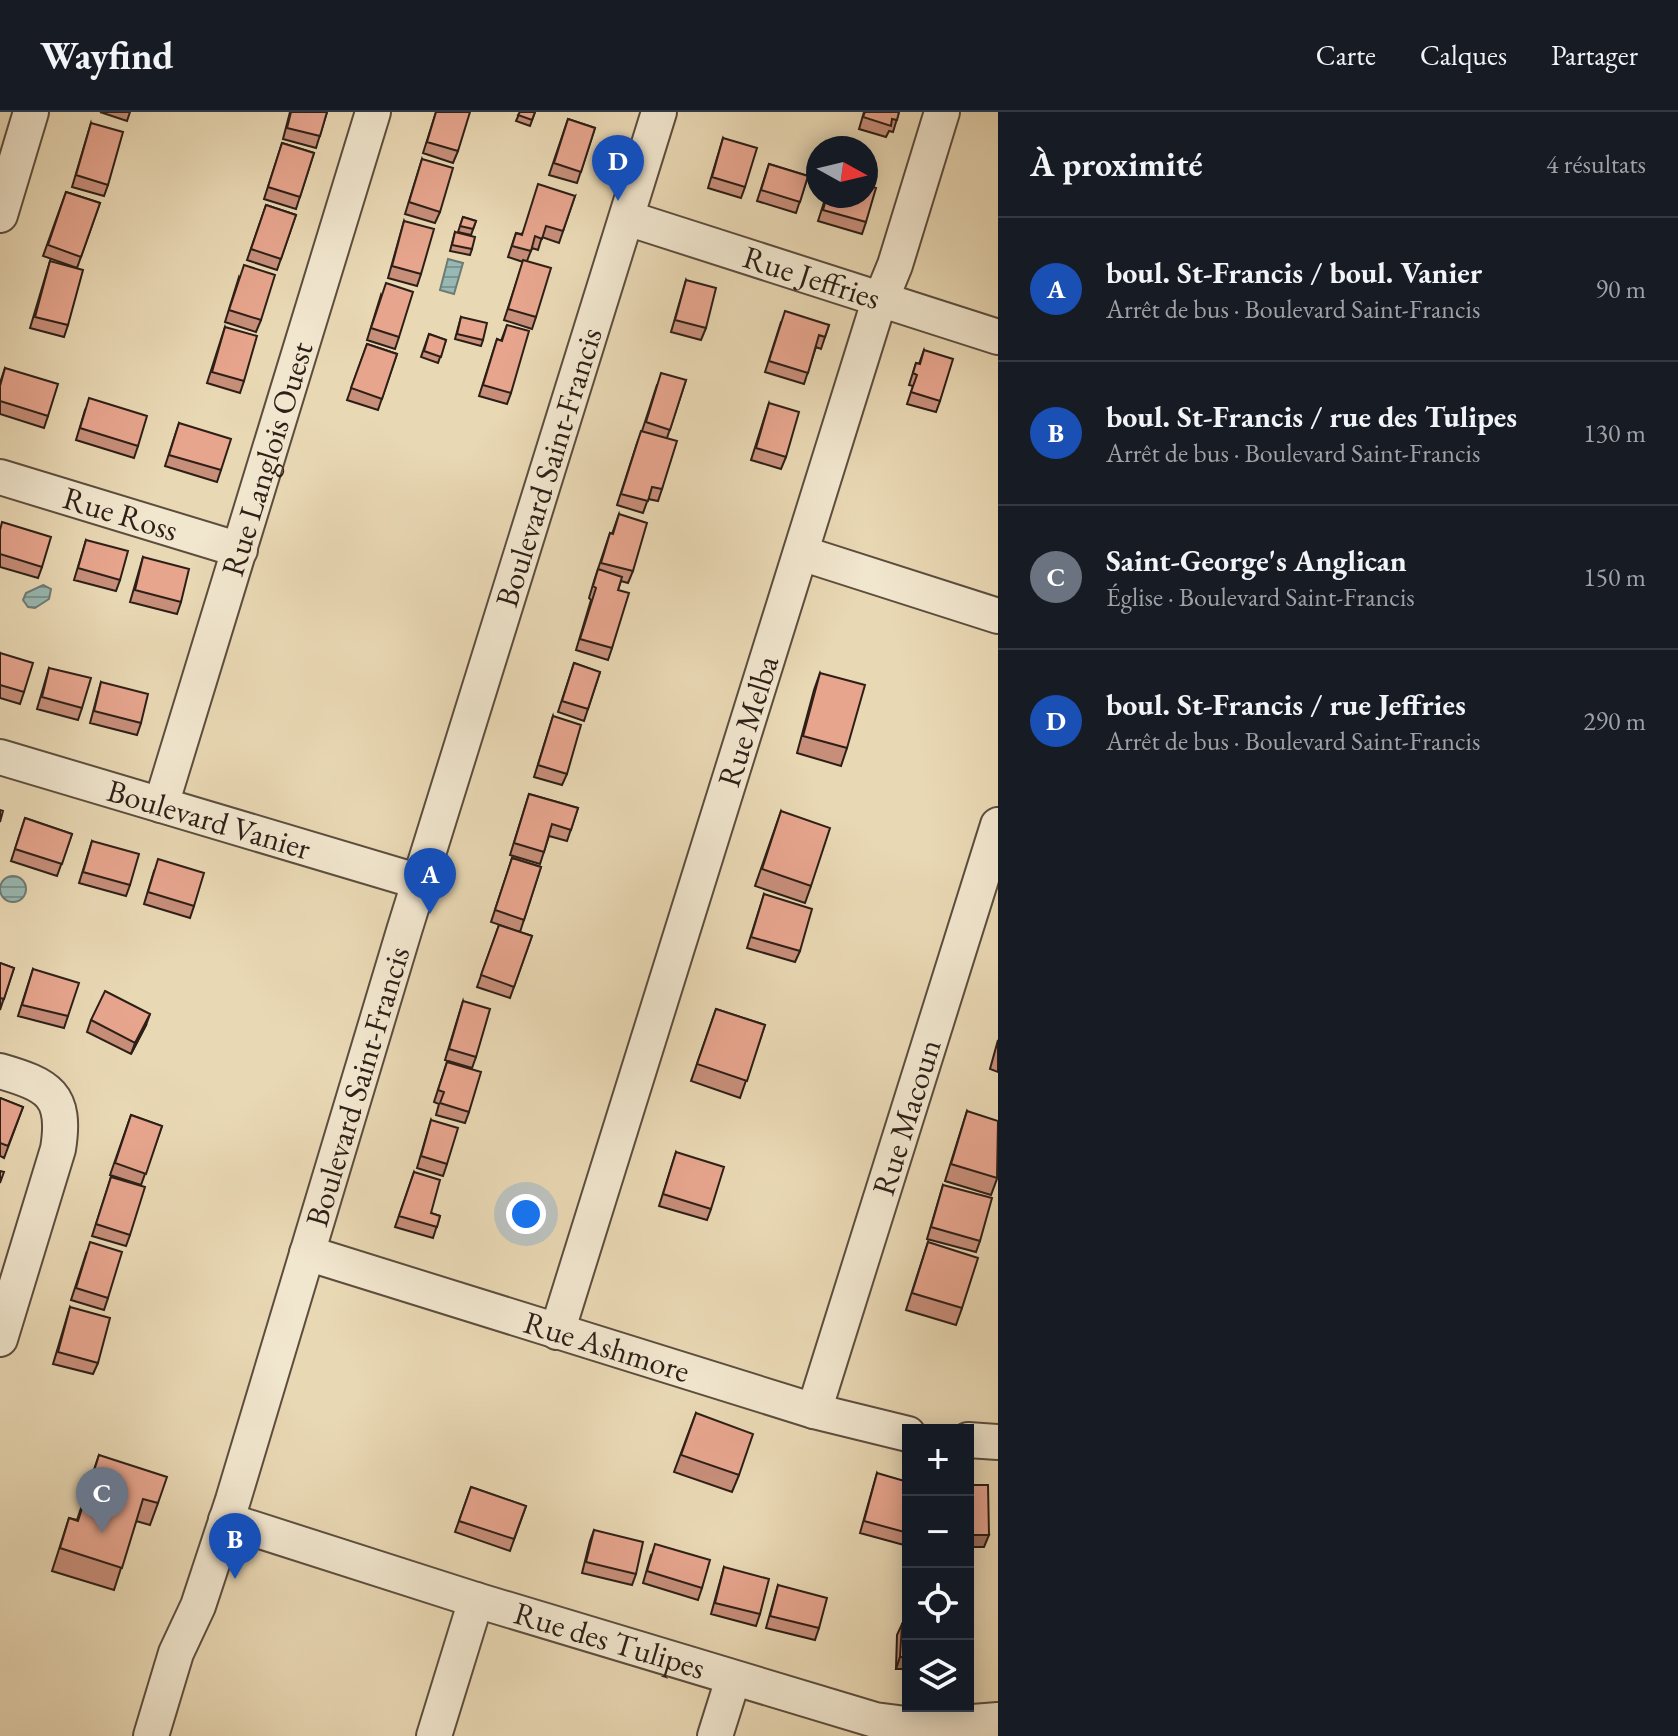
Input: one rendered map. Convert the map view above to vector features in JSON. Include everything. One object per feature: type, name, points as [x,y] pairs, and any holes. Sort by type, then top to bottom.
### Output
[{"type":"street","points":[[0,215],[31,112]]},
{"type":"street","name":"Rue Langlois Ouest","points":[[161,805],[373,112]]},
{"type":"street","name":"Boulevard Saint-Francis","points":[[151,1736],[176,1653],[198,1606],[226,1520],[659,112]]},
{"type":"street","name":"Rue Melba","points":[[557,1332],[942,112]]},
{"type":"street","name":"Rue Jeffries","points":[[627,218],[998,337]]},
{"type":"street","name":"Rue Ross","points":[[0,477],[240,550]]},
{"type":"street","points":[[801,553],[998,616]]},
{"type":"street","name":"Boulevard Vanier","points":[[0,757],[420,882]]},
{"type":"street","name":"Rue Macoun","points":[[814,1411],[998,825]]},
{"type":"street","points":[[0,1071],[27,1079],[48,1090],[55,1098],[61,1119],[58,1149],[0,1339]]},
{"type":"street","name":"Rue Ashmore","points":[[307,1253],[814,1411],[902,1433]]},
{"type":"street","points":[[974,1440],[998,1442]]},
{"type":"street","name":"Rue des Tulipes","points":[[226,1520],[476,1600],[875,1720],[922,1726],[998,1720]]},
{"type":"street","points":[[434,1736],[476,1600]]},
{"type":"street","points":[[715,1736],[733,1679]]},
{"type":"water","points":[[448,259],[463,263],[454,294],[440,290]]},
{"type":"water","points":[[43,585],[51,589],[49,599],[35,608],[28,607],[23,600],[26,593]]},
{"type":"water","points":[[13,876],[22,880],[26,889],[22,898],[13,902],[4,898],[0,889],[4,880]]},
{"type":"building","points":[[291,112],[327,112],[320,136],[287,128]]},
{"type":"building","points":[[436,112],[470,112],[458,151],[427,142]]},
{"type":"building","points":[[520,112],[535,112],[532,120],[518,115]]},
{"type":"building","points":[[865,112],[899,112],[897,120],[892,119],[891,126],[863,117]]},
{"type":"building","points":[[568,119],[595,128],[581,172],[554,163]]},
{"type":"building","points":[[91,123],[123,132],[108,185],[76,175]]},
{"type":"building","points":[[723,138],[757,148],[745,187],[712,177]]},
{"type":"building","points":[[282,143],[314,153],[300,197],[268,187]]},
{"type":"building","points":[[422,159],[453,168],[440,212],[409,202]]},
{"type":"building","points":[[769,164],[806,175],[800,202],[761,190]]},
{"type":"building","points":[[538,184],[575,196],[563,231],[546,226],[542,239],[535,236],[531,251],[512,246],[516,233],[522,235]]},
{"type":"building","points":[[66,192],[100,203],[81,257],[48,245]]},
{"type":"building","points":[[266,205],[296,215],[281,259],[251,249]]},
{"type":"building","points":[[824,208],[870,208],[866,222]]},
{"type":"building","points":[[463,217],[476,221],[473,229],[460,226]]},
{"type":"building","points":[[404,221],[434,229],[421,274],[392,266]]},
{"type":"building","points":[[455,232],[475,237],[472,249],[452,245]]},
{"type":"building","points":[[523,260],[551,268],[536,317],[508,309]]},
{"type":"building","points":[[50,261],[83,270],[68,325],[35,317]]},
{"type":"building","points":[[244,265],[275,275],[261,320],[229,310]]},
{"type":"building","points":[[686,280],[716,288],[706,328],[675,320]]},
{"type":"building","points":[[386,283],[413,292],[399,337],[371,328]]},
{"type":"building","points":[[785,311],[829,325],[825,337],[819,335],[808,373],[769,361]]},
{"type":"building","points":[[461,317],[487,323],[483,340],[457,334]]},
{"type":"building","points":[[507,325],[529,331],[511,393],[483,385],[497,339],[502,341]]},
{"type":"building","points":[[225,327],[257,336],[244,381],[212,372]]},
{"type":"building","points":[[429,334],[446,340],[441,357],[424,351]]},
{"type":"building","points":[[367,344],[397,354],[382,399],[351,388]]},
{"type":"building","points":[[924,350],[953,359],[940,401],[911,392],[917,375],[913,373],[916,363],[920,364]]},
{"type":"building","points":[[5,368],[58,384],[48,416],[0,401]]},
{"type":"building","points":[[661,373],[686,380],[670,430],[646,422]]},
{"type":"building","points":[[89,398],[147,416],[138,446],[80,428]]},
{"type":"building","points":[[769,403],[799,412],[786,457],[756,448]]},
{"type":"building","points":[[179,423],[231,439],[221,470],[169,455]]},
{"type":"building","points":[[641,431],[677,441],[662,489],[652,487],[648,501],[621,494]]},
{"type":"building","points":[[619,514],[647,523],[633,571],[601,563]]},
{"type":"building","points":[[2,522],[51,537],[42,567],[0,554]]},
{"type":"building","points":[[86,540],[128,551],[120,580],[78,568]]},
{"type":"building","points":[[143,557],[189,569],[181,602],[135,590]]},
{"type":"building","points":[[598,569],[622,577],[618,590],[629,593],[612,648],[580,639],[596,588],[593,586]]},
{"type":"building","points":[[0,653],[33,663],[24,692],[0,685]]},
{"type":"building","points":[[574,663],[600,672],[588,709],[562,701]]},
{"type":"building","points":[[49,668],[91,678],[82,708],[42,697]]},
{"type":"building","points":[[820,673],[865,685],[847,748],[803,736]]},
{"type":"building","points":[[101,682],[148,694],[141,723],[94,711]]},
{"type":"building","points":[[553,716],[581,725],[567,774],[538,765]]},
{"type":"building","points":[[529,794],[578,808],[571,830],[552,824],[544,852],[514,843]]},
{"type":"building","points":[[781,811],[830,828],[811,886],[762,869]]},
{"type":"building","points":[[25,818],[72,834],[62,864],[15,849]]},
{"type":"building","points":[[92,841],[139,854],[130,885],[83,872]]},
{"type":"building","points":[[512,858],[541,867],[524,920],[495,910]]},
{"type":"building","points":[[158,859],[204,873],[194,906],[148,892]]},
{"type":"building","points":[[764,894],[812,909],[800,951],[751,937]]},
{"type":"building","points":[[499,925],[532,936],[514,987],[481,975]]},
{"type":"building","points":[[0,963],[14,968],[4,999],[0,998]]},
{"type":"building","points":[[33,969],[79,983],[68,1016],[22,1005]]},
{"type":"building","points":[[105,991],[150,1014],[135,1043],[91,1020]]},
{"type":"building","points":[[463,1001],[490,1009],[476,1057],[449,1049]]},
{"type":"building","points":[[716,1009],[765,1025],[747,1081],[697,1064]]},
{"type":"building","points":[[447,1062],[481,1072],[469,1112],[440,1103],[444,1092],[438,1090]]},
{"type":"building","points":[[0,1098],[23,1107],[8,1146],[0,1143]]},
{"type":"building","points":[[967,1111],[998,1121],[997,1178],[951,1164]]},
{"type":"building","points":[[131,1115],[162,1126],[146,1174],[115,1163]]},
{"type":"building","points":[[431,1120],[458,1128],[447,1164],[421,1156]]},
{"type":"building","points":[[676,1152],[724,1167],[711,1209],[663,1194]]},
{"type":"building","points":[[414,1172],[440,1180],[431,1213],[440,1216],[437,1227],[399,1216]]},
{"type":"building","points":[[111,1177],[145,1187],[130,1235],[96,1224]]},
{"type":"building","points":[[943,1185],[992,1198],[980,1241],[931,1227]]},
{"type":"building","points":[[90,1242],[122,1252],[108,1298],[76,1288]]},
{"type":"building","points":[[928,1242],[978,1258],[962,1308],[912,1293]]},
{"type":"building","points":[[70,1307],[110,1318],[98,1363],[58,1352]]},
{"type":"building","points":[[696,1413],[753,1434],[739,1475],[681,1455]]},
{"type":"building","points":[[99,1455],[167,1477],[158,1503],[143,1499],[122,1568],[60,1548],[69,1518],[78,1521]]},
{"type":"building","points":[[877,1473],[902,1480],[902,1531],[864,1521]]},
{"type":"building","points":[[974,1485],[988,1485],[989,1535],[974,1535]]},
{"type":"building","points":[[471,1487],[526,1506],[514,1539],[459,1521]]},
{"type":"building","points":[[594,1530],[643,1542],[636,1574],[586,1562]]},
{"type":"building","points":[[655,1544],[710,1560],[702,1588],[647,1571]]},
{"type":"building","points":[[724,1567],[769,1579],[760,1614],[715,1603]]},
{"type":"building","points":[[778,1585],[827,1598],[819,1628],[770,1616]]},
{"type":"place","name":"boul. St-Francis / rue Jeffries","points":[[618,201]]},
{"type":"place","name":"boul. St-Francis / boul. Vanier","points":[[430,914]]},
{"type":"place","name":"Saint-George's Anglican","points":[[102,1533]]},
{"type":"place","name":"boul. St-Francis / rue des Tulipes","points":[[235,1579]]}]
